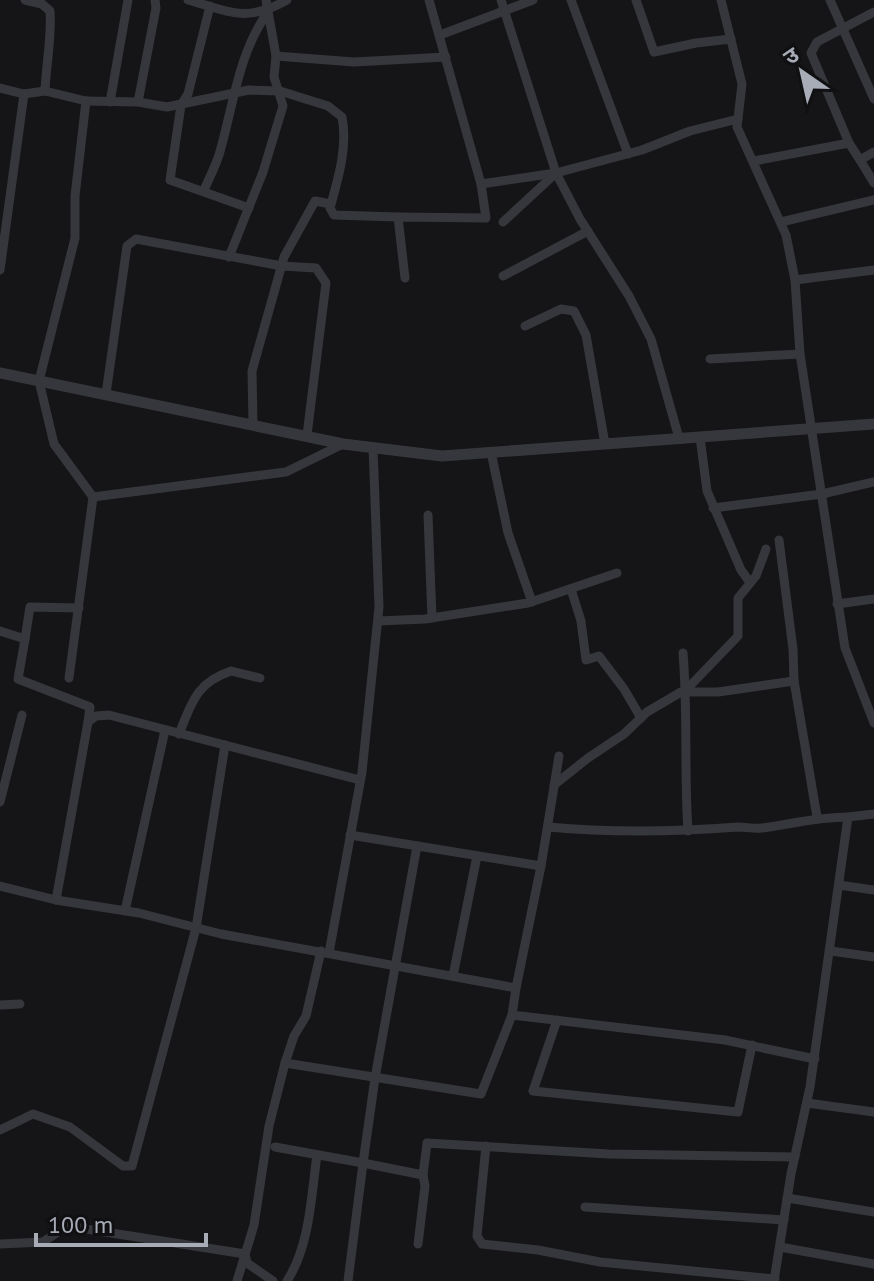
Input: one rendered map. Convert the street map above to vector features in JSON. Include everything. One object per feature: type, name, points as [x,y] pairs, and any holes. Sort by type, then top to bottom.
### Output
[{"type":"street","points":[[25,0],[42,4],[50,11],[45,91]]},
{"type":"street","points":[[110,102],[128,0]]},
{"type":"street","points":[[138,102],[155,0]]},
{"type":"street","points":[[188,0],[247,16],[268,12]]},
{"type":"street","points":[[229,257],[263,172],[283,106],[274,77],[276,56],[266,0]]},
{"type":"street","points":[[204,190],[218,158],[255,29],[268,12],[287,0]]},
{"type":"street","points":[[0,88],[24,94],[45,91],[86,101],[138,102],[167,107],[249,90],[280,91],[328,106],[342,117],[345,133],[330,208],[334,215],[486,218],[481,184],[429,0]]},
{"type":"street","points":[[440,35],[502,5],[533,0]]},
{"type":"street","points":[[571,0],[628,154]]},
{"type":"street","points":[[636,0],[654,52],[731,39]]},
{"type":"street","points":[[721,0],[742,84],[737,127],[786,235],[795,280],[800,354],[837,604],[845,648],[874,723]]},
{"type":"street","points":[[830,0],[874,99]]},
{"type":"street","points":[[502,5],[556,173],[651,339],[679,438]]},
{"type":"street","points":[[210,6],[188,94],[181,105],[170,180],[249,208]]},
{"type":"street","points":[[874,12],[817,42],[811,53],[849,143],[874,183]]},
{"type":"street","points":[[276,56],[354,62],[446,57]]},
{"type":"street","points":[[0,270],[24,94]]},
{"type":"street","points":[[69,678],[93,497],[54,444],[39,381],[75,238],[75,196],[86,101]]},
{"type":"street","points":[[481,184],[556,173],[738,119]]},
{"type":"street","points":[[754,161],[849,143]]},
{"type":"street","points":[[860,160],[874,152]]},
{"type":"street","points":[[503,222],[556,173]]},
{"type":"street","points":[[781,222],[874,200]]},
{"type":"street","points":[[253,424],[252,371],[284,257],[315,201],[331,204]]},
{"type":"street","points":[[398,217],[405,278]]},
{"type":"street","points":[[503,276],[588,231]]},
{"type":"street","points":[[106,394],[127,246],[136,239],[282,266],[316,268],[326,283],[307,435]]},
{"type":"street","points":[[795,280],[874,270]]},
{"type":"street","points":[[525,326],[561,309],[574,311],[586,335],[605,444]]},
{"type":"street","points":[[710,359],[800,354]]},
{"type":"street","points":[[0,373],[343,444],[442,456],[874,424]]},
{"type":"street","points":[[700,437],[707,491],[741,570],[749,581]]},
{"type":"street","points":[[93,497],[286,472],[343,444]]},
{"type":"street","points":[[237,1281],[254,1225],[269,1126],[285,1063],[294,1036],[306,1016],[325,952],[360,780],[378,621],[373,447]]},
{"type":"street","points":[[491,452],[508,533],[532,602]]},
{"type":"street","points":[[713,508],[822,494],[874,482]]},
{"type":"street","points":[[428,515],[432,618]]},
{"type":"street","points":[[779,540],[794,681],[817,817]]},
{"type":"street","points":[[554,785],[663,702],[686,690],[738,636],[738,598],[756,576],[766,549]]},
{"type":"street","points":[[378,621],[432,618],[532,602],[617,573]]},
{"type":"street","points":[[571,589],[581,621],[586,660],[599,656],[641,718]]},
{"type":"street","points":[[837,604],[874,599]]},
{"type":"street","points":[[56,900],[90,707],[18,679],[30,607],[79,608]]},
{"type":"street","points":[[0,631],[25,639]]},
{"type":"street","points":[[683,653],[688,831]]},
{"type":"street","points":[[179,734],[194,697],[204,684],[231,671],[260,678]]},
{"type":"street","points":[[686,690],[718,692],[794,681]]},
{"type":"street","points":[[0,802],[22,715]]},
{"type":"street","points":[[88,722],[96,716],[109,715],[360,780]]},
{"type":"street","points":[[125,911],[165,730]]},
{"type":"street","points":[[0,1130],[33,1114],[70,1127],[123,1166],[132,1166],[196,928],[225,745]]},
{"type":"street","points":[[285,1063],[481,1094],[512,1015],[559,756]]},
{"type":"street","points":[[548,827],[605,832],[688,831],[749,826],[759,828],[817,817],[874,814]]},
{"type":"street","points":[[486,1146],[478,1200],[477,1236],[482,1244],[538,1250],[600,1262],[774,1280],[815,1059],[848,817]]},
{"type":"street","points":[[350,835],[541,866]]},
{"type":"street","points":[[348,1281],[375,1078],[417,846]]},
{"type":"street","points":[[453,976],[477,856]]},
{"type":"street","points":[[839,885],[874,890]]},
{"type":"street","points":[[0,886],[196,928],[516,988]]},
{"type":"street","points":[[831,951],[874,957]]},
{"type":"street","points":[[0,1005],[20,1004]]},
{"type":"street","points":[[512,1015],[725,1040],[815,1059]]},
{"type":"street","points":[[557,1020],[533,1091],[738,1112],[752,1045]]},
{"type":"street","points":[[807,1103],[874,1112]]},
{"type":"street","points":[[418,1244],[427,1143],[609,1154],[795,1157]]},
{"type":"street","points":[[275,1147],[423,1175]]},
{"type":"street","points":[[287,1281],[298,1264],[302,1249],[317,1155]]},
{"type":"street","points":[[787,1198],[874,1212]]},
{"type":"street","points":[[585,1207],[784,1220]]},
{"type":"street","points":[[0,1244],[43,1242],[67,1226],[245,1254]]},
{"type":"street","points":[[780,1247],[874,1264]]},
{"type":"street","points":[[245,1254],[247,1263],[273,1281]]}]
